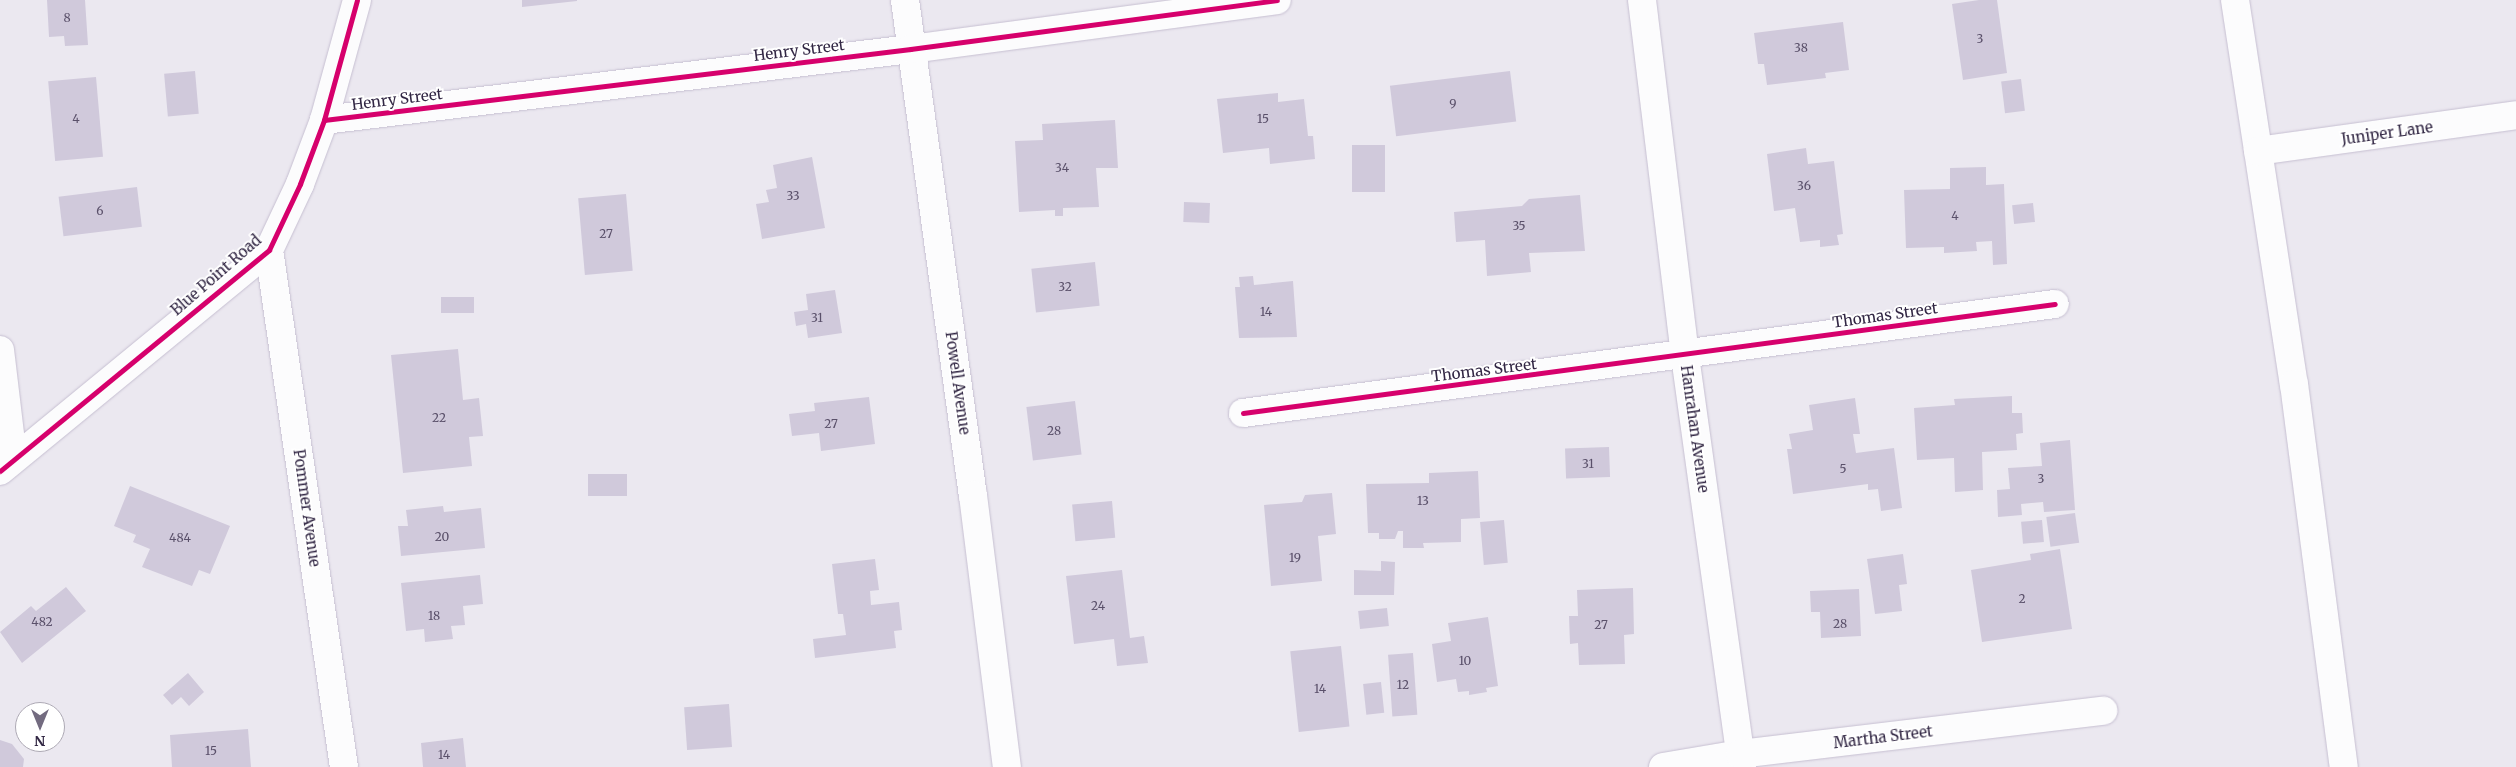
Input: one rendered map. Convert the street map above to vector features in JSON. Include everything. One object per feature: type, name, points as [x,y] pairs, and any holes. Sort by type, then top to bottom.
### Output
[{"type":"street","name":"Blue Point Road","points":[[7,465],[269,250],[300,184],[324,120],[357,0]]},
{"type":"street","name":"Powell Avenue","points":[[904,0],[1007,767]]},
{"type":"street","name":"Henry Street","points":[[324,120],[911,49],[1277,0]]},
{"type":"street","name":"Hanrahan Avenue","points":[[1642,0],[1685,356],[1741,761]]},
{"type":"street","points":[[2235,0],[2295,394],[2344,767]]},
{"type":"street","name":"Juniper Lane","points":[[2258,151],[2516,115]]},
{"type":"street","name":"Pommer Avenue","points":[[269,250],[344,767]]},
{"type":"street","name":"Thomas Street","points":[[1243,414],[1685,356],[2055,304]]},
{"type":"street","points":[[0,350],[7,465]]},
{"type":"street","name":"Martha Street","points":[[1663,767],[1741,761],[2103,711]]},
{"type":"building","points":[[47,0],[85,0],[88,45],[65,46],[64,36],[49,37]]},
{"type":"building","points":[[522,0],[577,0],[577,1],[522,7]]},
{"type":"building","points":[[1979,0],[1997,0],[2007,73],[1963,80],[1952,4]]},
{"type":"building","points":[[1843,22],[1849,70],[1825,73],[1826,78],[1767,85],[1764,64],[1758,64],[1754,33]]},
{"type":"building","points":[[195,71],[199,114],[168,117],[164,74]]},
{"type":"building","points":[[1510,71],[1516,122],[1396,136],[1390,86]]},
{"type":"building","points":[[96,77],[103,157],[55,161],[48,81]]},
{"type":"building","points":[[2021,79],[2025,111],[2005,113],[2001,81]]},
{"type":"building","points":[[1278,93],[1278,102],[1304,99],[1308,136],[1313,136],[1315,159],[1270,164],[1269,148],[1223,153],[1217,99]]},
{"type":"building","points":[[1115,120],[1118,168],[1096,168],[1099,207],[1063,208],[1063,216],[1055,216],[1055,210],[1019,212],[1015,141],[1043,140],[1042,124]]},
{"type":"building","points":[[1352,145],[1385,145],[1385,192],[1352,192]]},
{"type":"building","points":[[1806,148],[1808,164],[1834,161],[1843,234],[1837,235],[1839,245],[1820,247],[1820,240],[1800,242],[1795,208],[1774,211],[1767,154]]},
{"type":"building","points":[[812,157],[825,228],[762,239],[756,204],[769,202],[766,190],[777,188],[773,165]]},
{"type":"building","points":[[1986,167],[1986,185],[2004,184],[2007,264],[1993,265],[1992,241],[1976,242],[1977,251],[1944,253],[1944,247],[1906,248],[1904,190],[1950,189],[1950,168]]},
{"type":"building","points":[[137,187],[142,227],[63,236],[59,197]]},
{"type":"building","points":[[626,194],[633,271],[585,275],[578,198]]},
{"type":"building","points":[[1580,195],[1585,251],[1529,253],[1531,272],[1487,276],[1485,240],[1456,242],[1454,212],[1522,206],[1529,199]]},
{"type":"building","points":[[1184,202],[1210,203],[1209,223],[1183,222]]},
{"type":"building","points":[[2033,203],[2035,222],[2014,224],[2012,205]]},
{"type":"building","points":[[1095,262],[1100,306],[1036,312],[1031,269]]},
{"type":"building","points":[[1253,276],[1254,285],[1293,281],[1297,337],[1239,338],[1235,287],[1240,287],[1239,277]]},
{"type":"building","points":[[835,290],[842,333],[808,338],[806,324],[796,326],[794,312],[808,310],[806,294]]},
{"type":"building","points":[[441,297],[474,297],[474,313],[441,313]]},
{"type":"building","points":[[458,349],[463,400],[479,398],[483,436],[469,437],[472,466],[403,473],[391,355]]},
{"type":"building","points":[[2012,396],[2012,413],[2022,413],[2023,433],[2016,434],[2017,450],[1982,452],[1983,490],[1955,492],[1954,458],[1917,460],[1914,408],[1955,405],[1954,399]]},
{"type":"building","points":[[869,397],[875,444],[821,451],[819,433],[792,436],[789,414],[815,411],[814,403]]},
{"type":"building","points":[[1855,398],[1860,434],[1853,434],[1856,453],[1894,448],[1902,508],[1881,511],[1878,489],[1868,490],[1868,484],[1793,494],[1787,449],[1792,449],[1789,434],[1813,430],[1809,405]]},
{"type":"building","points":[[1075,401],[1082,455],[1033,461],[1026,407]]},
{"type":"building","points":[[2070,440],[2075,510],[2044,512],[2043,502],[2021,504],[2022,515],[1998,517],[1997,490],[2010,489],[2008,468],[2042,466],[2040,443]]},
{"type":"building","points":[[1609,447],[1610,477],[1566,479],[1565,449]]},
{"type":"building","points":[[1478,471],[1480,518],[1461,519],[1461,542],[1423,543],[1424,548],[1403,548],[1403,531],[1398,531],[1395,539],[1379,539],[1379,533],[1368,533],[1366,484],[1429,483],[1429,473]]},
{"type":"building","points":[[588,474],[627,474],[627,496],[588,496]]},
{"type":"building","points":[[130,486],[230,526],[210,574],[199,570],[192,586],[142,567],[150,549],[133,542],[136,535],[114,526]]},
{"type":"building","points":[[1332,493],[1336,534],[1318,536],[1322,581],[1271,586],[1264,505],[1302,502],[1305,495]]},
{"type":"building","points":[[1112,501],[1115,538],[1075,541],[1072,504]]},
{"type":"building","points":[[443,506],[444,512],[481,508],[485,548],[401,556],[398,526],[408,526],[406,510]]},
{"type":"building","points":[[2075,513],[2079,543],[2050,547],[2046,517]]},
{"type":"building","points":[[1504,520],[1508,563],[1484,565],[1480,522]]},
{"type":"building","points":[[2042,520],[2044,542],[2023,544],[2021,522]]},
{"type":"building","points":[[2060,549],[2072,629],[1982,642],[1971,570],[2031,560],[2030,554]]},
{"type":"building","points":[[1903,554],[1907,584],[1899,585],[1902,611],[1875,614],[1867,559]]},
{"type":"building","points":[[875,559],[879,590],[870,591],[871,605],[899,602],[902,630],[894,631],[896,648],[815,658],[813,639],[846,635],[843,614],[838,614],[832,564]]},
{"type":"building","points":[[1381,561],[1395,562],[1394,595],[1354,595],[1354,570],[1381,571]]},
{"type":"building","points":[[1122,570],[1130,638],[1144,636],[1148,663],[1117,666],[1114,639],[1074,644],[1066,576]]},
{"type":"building","points":[[480,575],[483,604],[463,606],[465,625],[451,626],[453,639],[425,642],[424,629],[406,631],[401,583]]},
{"type":"building","points":[[66,587],[86,611],[22,663],[0,632],[31,606],[36,611]]},
{"type":"building","points":[[1633,588],[1634,634],[1624,635],[1625,664],[1579,665],[1578,643],[1570,644],[1569,616],[1578,616],[1577,590]]},
{"type":"building","points":[[1859,589],[1861,636],[1821,638],[1820,612],[1811,612],[1810,591]]},
{"type":"building","points":[[1387,608],[1389,626],[1360,629],[1358,611]]},
{"type":"building","points":[[1488,617],[1498,686],[1486,688],[1487,692],[1469,695],[1469,691],[1458,692],[1456,679],[1437,682],[1432,644],[1451,641],[1448,623]]},
{"type":"building","points":[[1341,646],[1349,727],[1299,732],[1290,651]]},
{"type":"building","points":[[1413,653],[1417,715],[1392,717],[1388,655]]},
{"type":"building","points":[[188,673],[204,692],[189,706],[181,697],[172,705],[163,695]]},
{"type":"building","points":[[1381,682],[1384,713],[1366,715],[1363,684]]},
{"type":"building","points":[[729,704],[732,747],[687,750],[684,707]]},
{"type":"building","points":[[248,729],[251,767],[172,767],[170,735]]},
{"type":"building","points":[[463,738],[466,767],[423,767],[421,743]]},
{"type":"building","points":[[0,740],[12,744],[15,752],[18,752],[24,759],[23,767],[0,767]]},
{"type":"cycle path","points":[[0,471],[269,250],[300,184],[324,120],[357,0]]},
{"type":"cycle path","points":[[324,120],[911,49],[1277,0]]},
{"type":"cycle path","points":[[1243,413],[2055,304]]}]
